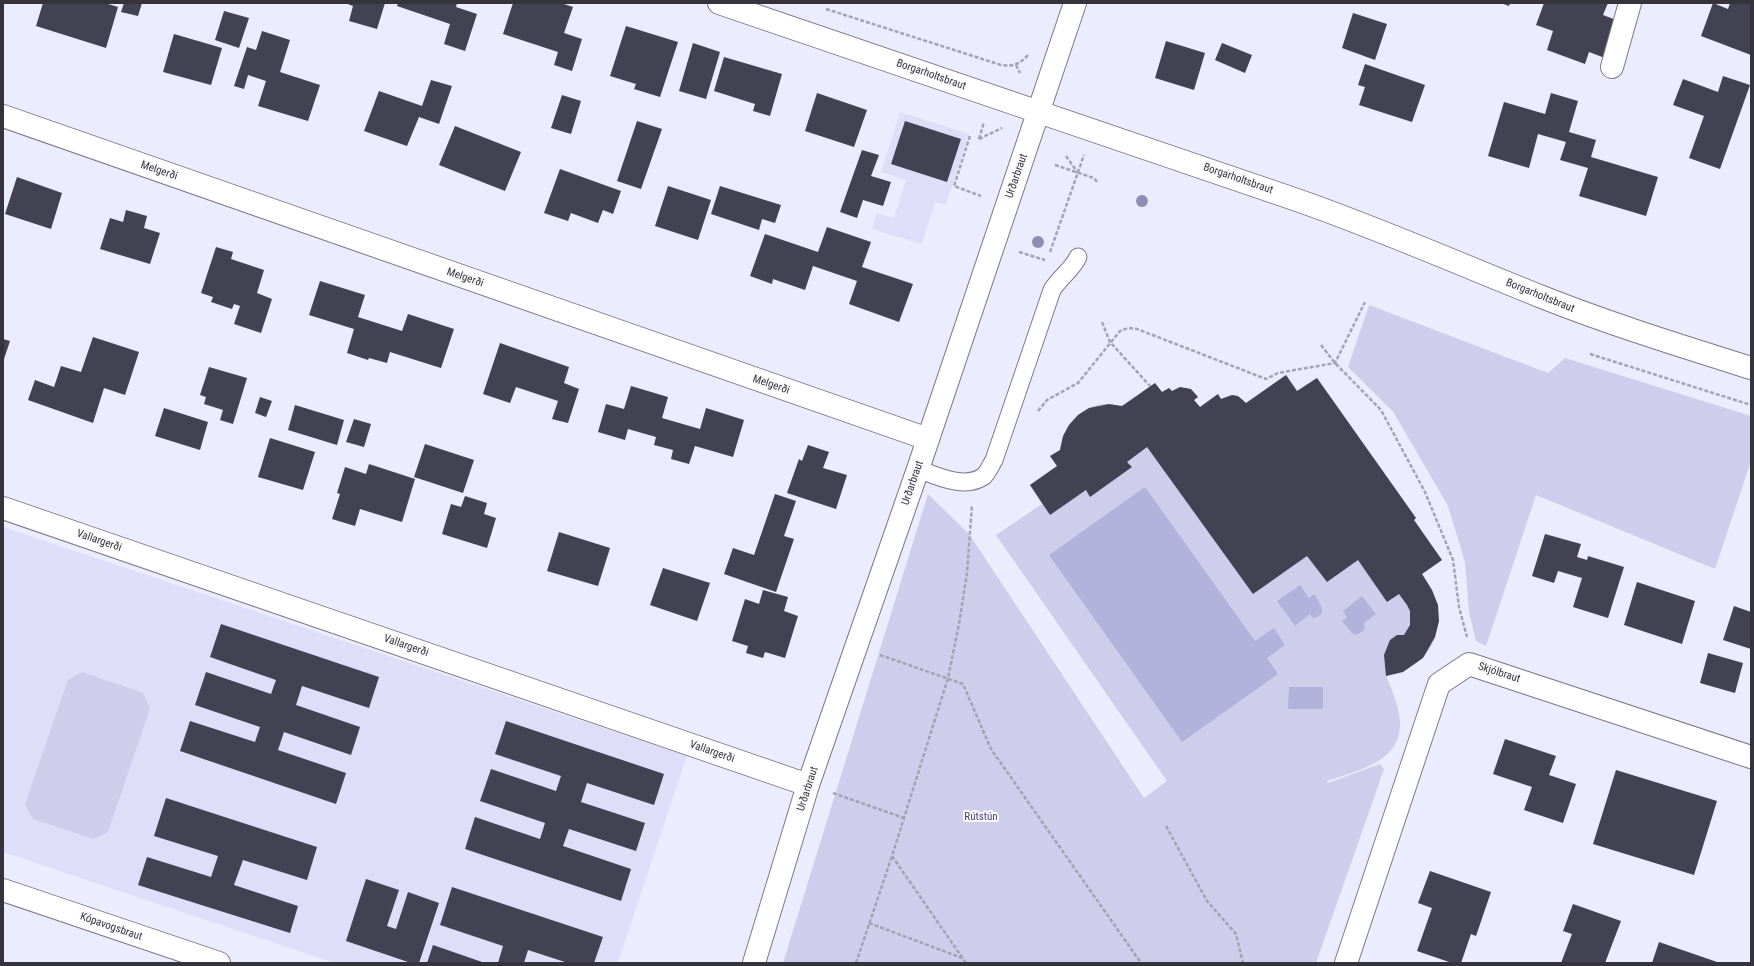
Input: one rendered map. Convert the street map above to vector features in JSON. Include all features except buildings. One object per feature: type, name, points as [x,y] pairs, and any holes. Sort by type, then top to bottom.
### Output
[{"type":"street","name":"Borgarholtsbraut","points":[[719,3],[1356,221],[1601,320],[1751,368]]},
{"type":"street","name":"Urðarbraut","points":[[754,963],[808,785],[918,469],[1075,3]]},
{"type":"street","points":[[1612,67],[1630,3]]},
{"type":"street","name":"Melgerði","points":[[3,116],[891,428],[928,439]]},
{"type":"street","name":"Vallargerði","points":[[3,508],[808,785]]},
{"type":"street","name":"Skjólbraut","points":[[1346,963],[1439,684],[1470,664],[1751,757]]},
{"type":"street","name":"Kópavogsbraut","points":[[3,890],[219,963]]},
{"type":"lane","points":[[918,469],[955,481],[972,482],[984,475],[994,460],[1052,290],[1058,281],[1074,266],[1078,257]]},
{"type":"path","points":[[823,8],[1001,65],[1009,66],[1022,62]]},
{"type":"path","points":[[1016,65],[1020,73]]},
{"type":"path","points":[[985,118],[979,139],[1002,128]]},
{"type":"path","points":[[970,136],[954,186],[982,196]]},
{"type":"path","points":[[1051,257],[1051,247],[1085,151]]},
{"type":"path","points":[[1066,156],[1078,173]]},
{"type":"path","points":[[1056,166],[1094,178],[1098,183]]},
{"type":"path","points":[[1017,252],[1044,260],[1048,259]]},
{"type":"path","points":[[1335,363],[1365,302]]},
{"type":"path","points":[[1102,322],[1110,342],[1150,386]]},
{"type":"path","points":[[1037,412],[1047,400],[1078,383],[1120,331],[1128,328],[1137,329],[1266,379],[1278,373],[1335,363]]},
{"type":"path","points":[[1321,345],[1335,363],[1381,410],[1425,492],[1453,560],[1459,607],[1468,645],[1470,664]]},
{"type":"path","points":[[1590,354],[1751,405]]},
{"type":"path","points":[[856,963],[892,856],[948,678],[959,624],[967,573],[972,482]]},
{"type":"path","points":[[856,646],[963,684],[991,749],[1141,963]]},
{"type":"path","points":[[808,785],[904,818]]},
{"type":"path","points":[[1166,826],[1207,901],[1236,934],[1243,963]]},
{"type":"path","points":[[892,856],[966,963]]},
{"type":"path","points":[[869,923],[963,959]]},
{"type":"shaded area","points":[[900,112],[969,134],[946,205],[935,202],[922,244],[872,229],[877,213],[894,218],[906,180],[881,172]]},
{"type":"shaded area","points":[[1145,487],[1255,641],[1274,628],[1285,645],[1267,658],[1278,674],[1182,742],[1049,555]]},
{"type":"shaded area","points":[[3,527],[687,756],[618,963],[335,963],[3,852]]},
{"type":"shaded area","points":[[1300,585],[1309,598],[1314,594],[1321,605],[1322,611],[1321,614],[1313,618],[1310,614],[1295,626],[1277,601]]},
{"type":"shaded area","points":[[1362,596],[1376,614],[1364,623],[1365,628],[1362,632],[1355,635],[1342,621],[1347,617],[1343,611]]},
{"type":"shaded area","points":[[1289,687],[1323,687],[1323,709],[1288,709]]},
{"type":"green space","points":[[1369,305],[1548,373],[1565,358],[1751,416],[1751,461],[1715,569],[1536,495],[1486,646],[1476,641],[1469,612],[1465,562],[1448,506],[1394,413],[1348,367]]},
{"type":"green space","name":"Rútstún","points":[[1286,375],[1297,391],[1317,378],[1416,518],[1414,520],[1442,560],[1422,574],[1431,590],[1437,606],[1438,622],[1436,637],[1429,650],[1419,661],[1404,670],[1386,676],[1399,714],[1400,730],[1396,742],[1389,753],[1379,761],[1367,767],[1327,781],[1328,783],[1380,764],[1384,769],[1316,963],[783,963],[928,494],[969,534],[1144,798],[1167,781],[996,535],[1042,504],[1030,485],[1057,466],[1050,456],[1060,450],[1065,433],[1069,426],[1074,419],[1087,409],[1103,404],[1122,406],[1155,383],[1162,392],[1169,388],[1172,391],[1180,388],[1189,389],[1198,397],[1194,400],[1200,407],[1218,394],[1221,399],[1228,396],[1234,396],[1240,398],[1246,403]]},
{"type":"green space","points":[[82,672],[143,693],[150,708],[108,832],[94,839],[33,819],[25,804],[68,680]]}]
